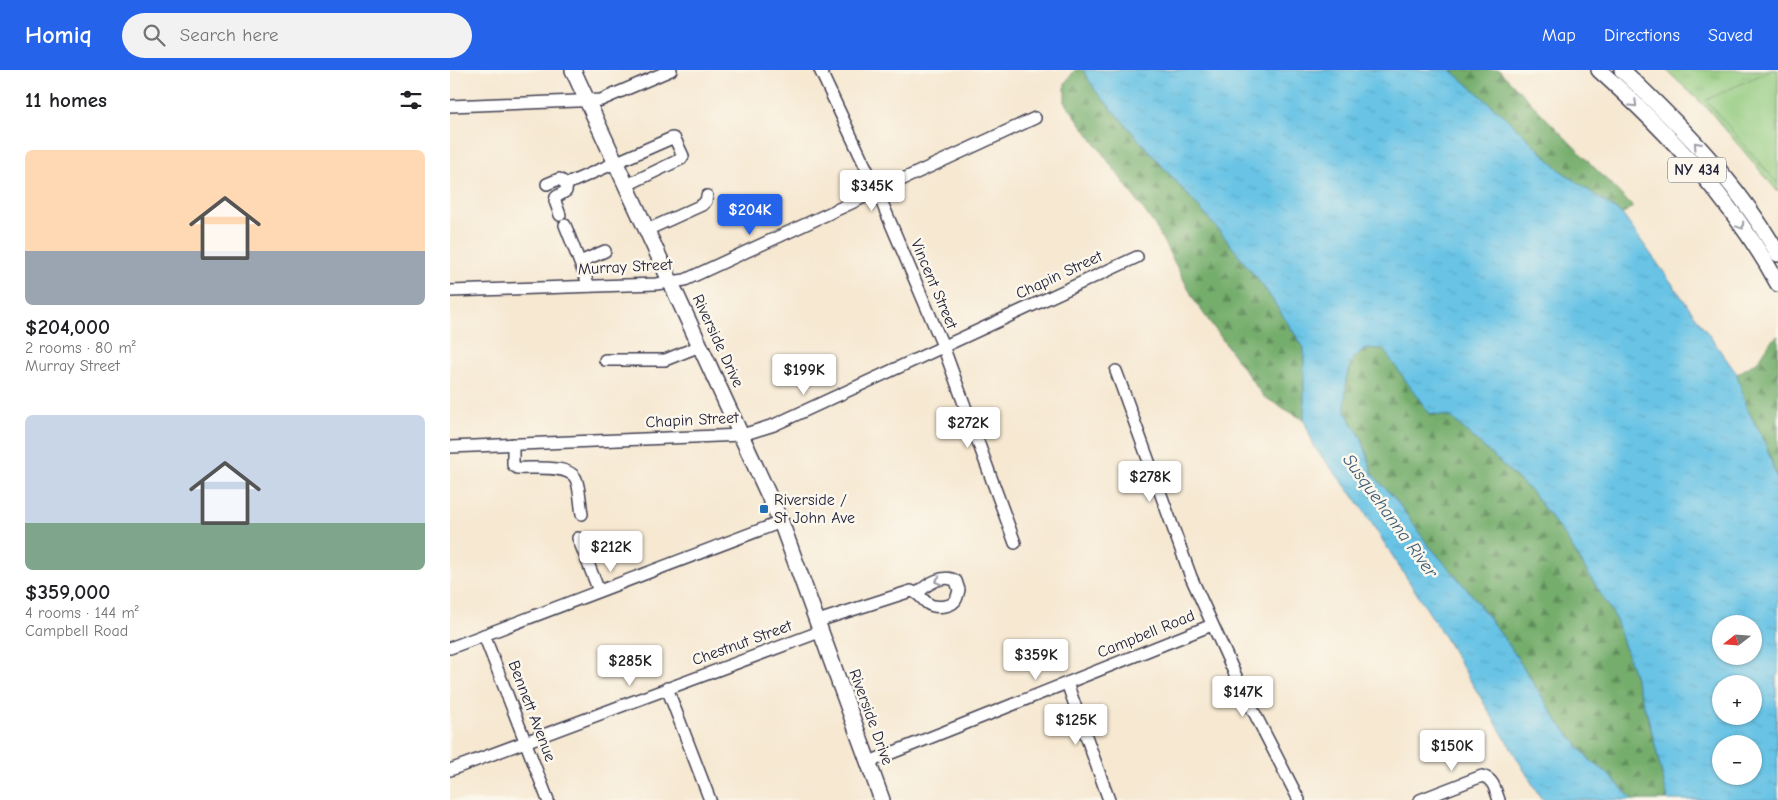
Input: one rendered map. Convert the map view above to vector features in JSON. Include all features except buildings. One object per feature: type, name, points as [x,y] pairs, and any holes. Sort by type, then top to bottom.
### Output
[{"type":"main road","name":"Riverside Drive","points":[[574,70],[781,522],[882,800]]},
{"type":"main road","name":"NY 434","points":[[1599,70],[1687,157],[1740,224],[1778,284]]},
{"type":"main road","name":"NY 434","points":[[1622,70],[1681,127],[1720,169],[1778,254]]},
{"type":"street","points":[[450,106],[603,100],[671,70]]},
{"type":"street","name":"Vincent Street","points":[[820,70],[877,192],[943,346],[1015,543]]},
{"type":"street","name":"Murray Street","points":[[450,291],[671,282],[702,273],[1035,118]]},
{"type":"street","points":[[567,184],[617,164],[672,138],[674,139],[683,156],[682,159],[628,188]]},
{"type":"street","points":[[628,188],[692,162]]},
{"type":"street","points":[[546,184],[559,179],[567,184]]},
{"type":"street","points":[[567,184],[566,191],[556,196],[555,201],[590,286]]},
{"type":"street","points":[[647,230],[702,205],[708,196]]},
{"type":"street","points":[[580,262],[605,251]]},
{"type":"street","name":"Chapin Street","points":[[450,447],[742,436],[774,425],[1137,257]]},
{"type":"street","points":[[605,360],[664,360],[700,346]]},
{"type":"street","points":[[1116,371],[1191,577],[1212,625],[1299,800]]},
{"type":"street","points":[[513,444],[513,465],[517,468],[562,469],[570,472],[576,479],[582,514]]},
{"type":"street","points":[[450,648],[781,522]]},
{"type":"street","points":[[578,538],[599,592]]},
{"type":"street","name":"Chestnut Street","points":[[450,770],[666,688],[902,592],[911,591],[918,593]]},
{"type":"street","name":"Campbell Road","points":[[869,762],[1212,625]]},
{"type":"street","name":"Bennett Avenue","points":[[484,635],[548,800]]},
{"type":"street","points":[[1067,683],[1109,800]]},
{"type":"street","points":[[666,688],[710,800]]},
{"type":"street","points":[[1420,800],[1473,778],[1487,777],[1493,782],[1499,800]]},
{"type":"green space","points":[[1075,70],[1083,70],[1095,90],[1218,229],[1266,290],[1304,348],[1304,420],[1264,397],[1196,303],[1154,224],[1065,102],[1065,83]]},
{"type":"green space","points":[[1451,70],[1499,70],[1633,207],[1622,214],[1561,171],[1503,115]]},
{"type":"green space","points":[[1666,70],[1778,70],[1778,192],[1708,109]]},
{"type":"green space","points":[[1771,70],[1778,70],[1778,184],[1706,100]]},
{"type":"green space","points":[[1778,336],[1778,482],[1765,442],[1746,407],[1737,374],[1758,361],[1771,341]]},
{"type":"green space","points":[[1365,348],[1383,349],[1429,413],[1451,417],[1532,492],[1567,539],[1615,617],[1650,724],[1668,800],[1633,800],[1606,772],[1589,759],[1557,720],[1511,648],[1472,595],[1426,542],[1396,500],[1373,475],[1362,439],[1345,411],[1346,379],[1352,359]]},
{"type":"water","name":"Susquehanna River","points":[[1083,70],[1451,70],[1503,115],[1561,171],[1622,214],[1737,374],[1746,407],[1765,442],[1778,482],[1778,674],[1776,677],[1778,800],[1668,800],[1650,724],[1615,617],[1567,539],[1532,492],[1451,417],[1429,413],[1383,349],[1365,348],[1352,360],[1346,379],[1345,411],[1362,439],[1373,475],[1396,500],[1426,542],[1472,595],[1511,648],[1557,720],[1589,759],[1606,772],[1633,800],[1542,800],[1439,628],[1358,502],[1315,448],[1304,420],[1304,348],[1266,290],[1218,229],[1095,90]]},
{"type":"place","name":"Riverside / St John Ave","points":[[764,509]]}]
